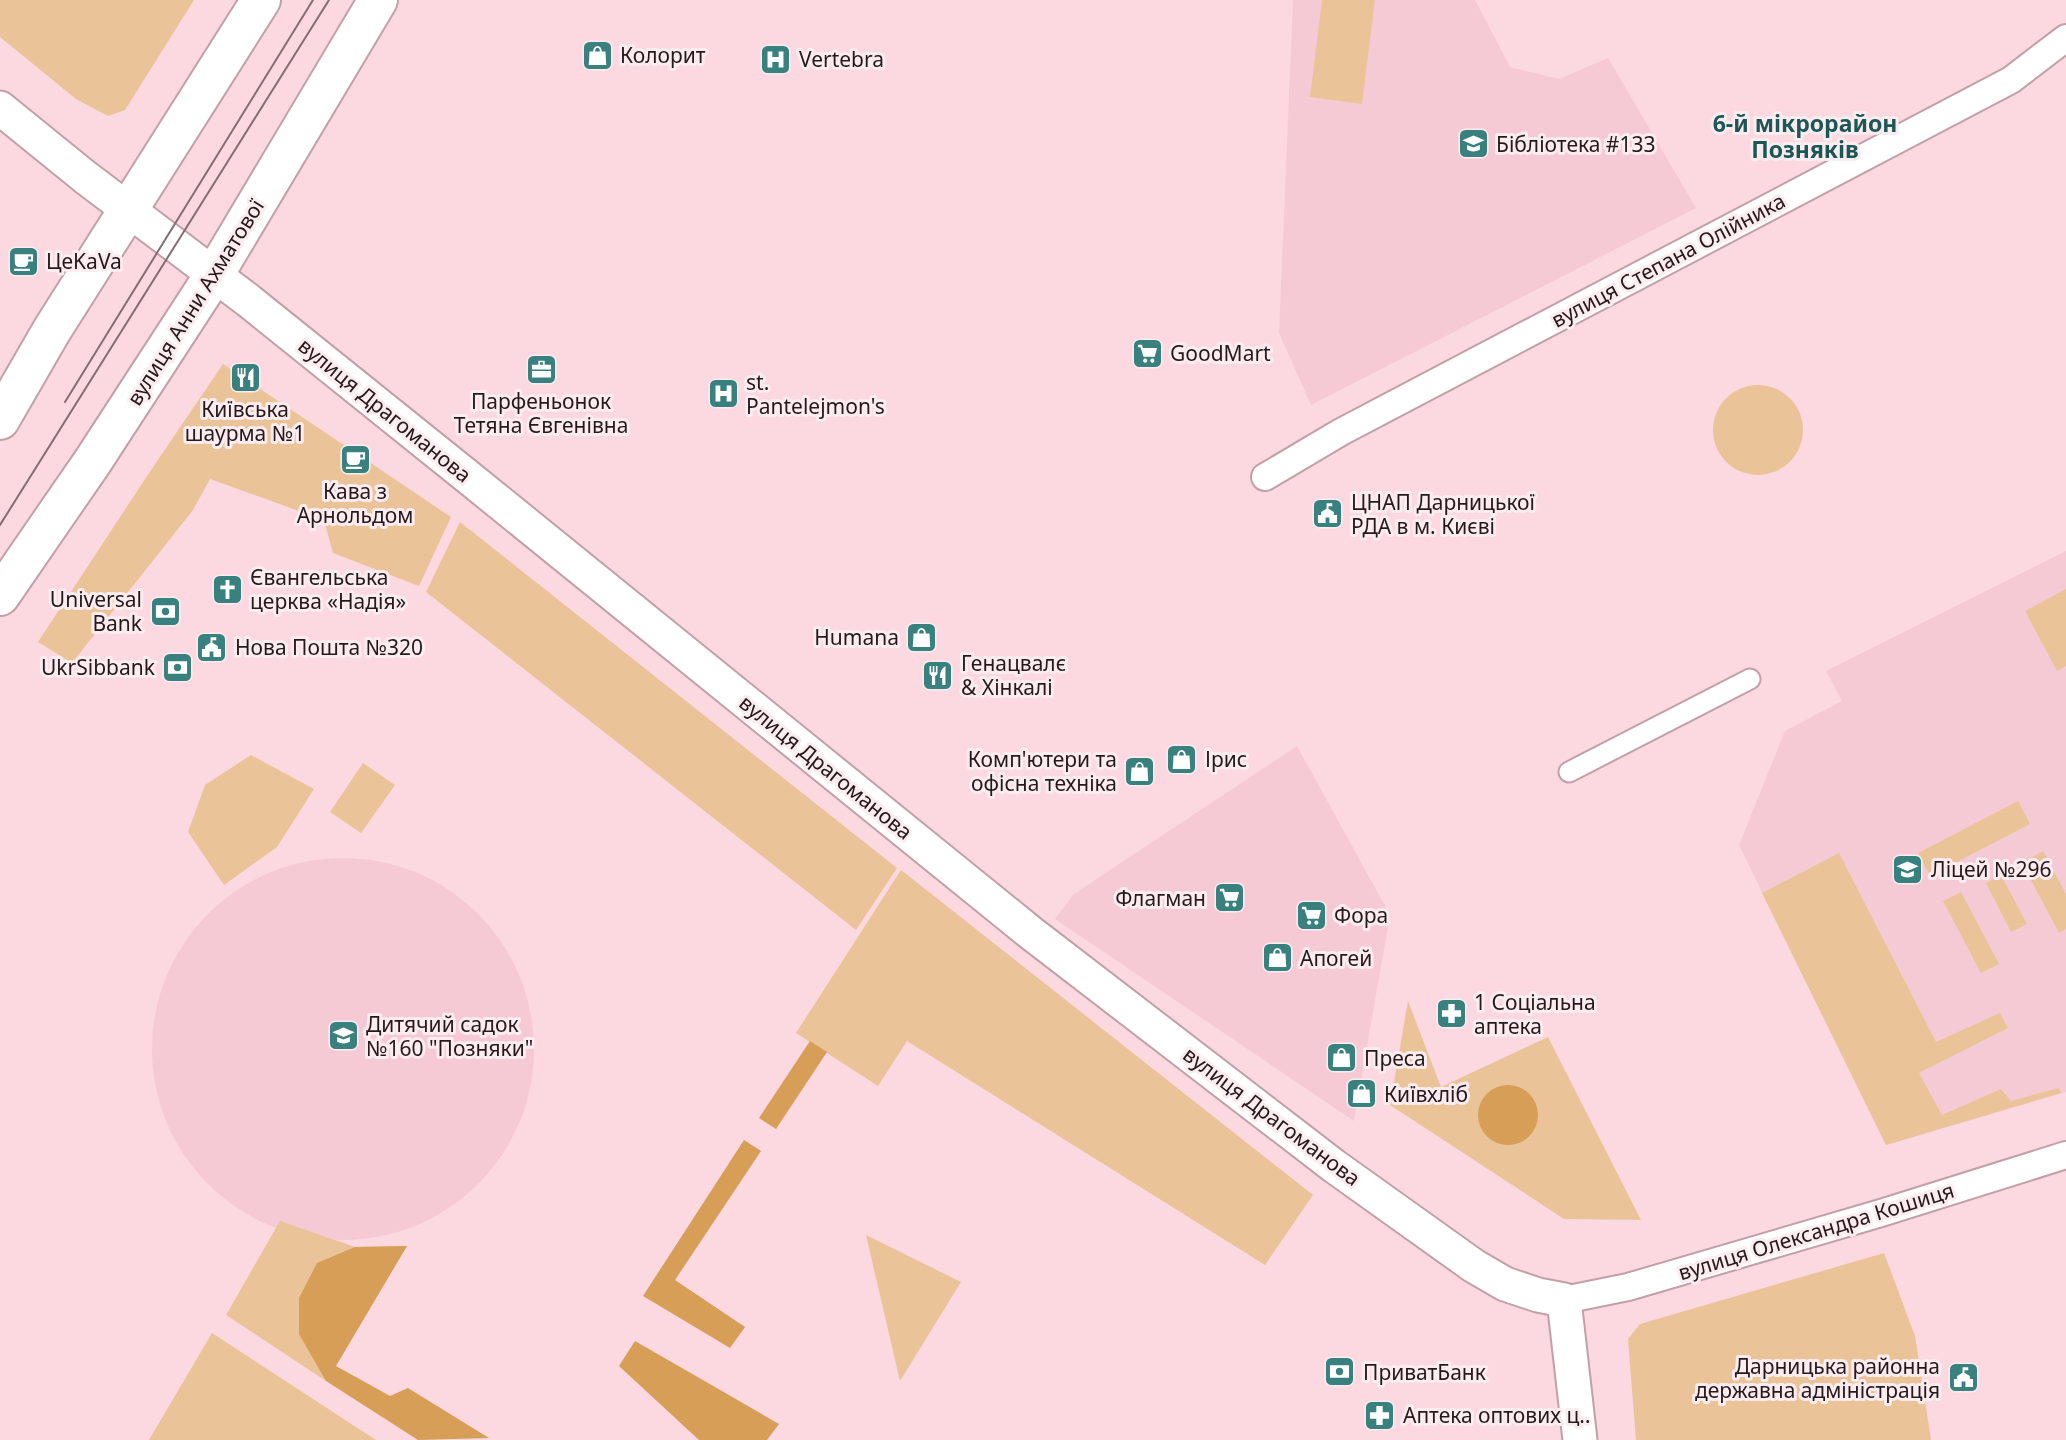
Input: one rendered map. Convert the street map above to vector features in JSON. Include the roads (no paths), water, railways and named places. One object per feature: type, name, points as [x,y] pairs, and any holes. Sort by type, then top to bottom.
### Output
[{"type":"main road","points":[[0,420],[127,209],[261,0]]},
{"type":"main road","name":"вулиця Анни Ахматової","points":[[0,596],[93,461],[214,275],[378,0]]},
{"type":"street","name":"вулиця Степана Олійника","points":[[1265,477],[1341,432],[2011,80],[2066,38]]},
{"type":"street","name":"вулиця Драгоманова","points":[[0,108],[473,481],[1031,933],[1334,1166],[1474,1266],[1505,1284],[1538,1296],[1564,1300]]},
{"type":"street","points":[[1569,772],[1749,679]]},
{"type":"street","name":"вулиця Олександра Кошиця","points":[[1564,1300],[1628,1287],[1881,1213],[2066,1155]]},
{"type":"street","points":[[1564,1300],[1580,1440]]},
{"type":"tram line","points":[[65,402],[313,0]]},
{"type":"tram line","points":[[0,525],[329,0]]},
{"type":"place","name":"Колорит","points":[[597,55]]},
{"type":"place","name":"Vertebra","points":[[776,59]]},
{"type":"place","name":"Бібліотека #133","points":[[1473,144]]},
{"type":"place","name":"ЦеKaVa","points":[[23,261]]},
{"type":"place","name":"GoodMart","points":[[1147,353]]},
{"type":"place","name":"Парфеньонок Тетяна Євгенівна","points":[[541,369]]},
{"type":"place","name":"Київська шаурма №1","points":[[245,377]]},
{"type":"place","name":"st. Pantelejmon's","points":[[723,394]]},
{"type":"place","name":"Кава з Арнольдом","points":[[355,459]]},
{"type":"place","name":"ЦНАП Дарницької РДА в м. Києві","points":[[1328,514]]},
{"type":"place","name":"Євангельська церква «Надія»","points":[[227,589]]},
{"type":"place","name":"Universal Bank","points":[[165,611]]},
{"type":"place","name":"Humana","points":[[922,637]]},
{"type":"place","name":"Нова Пошта №320","points":[[212,647]]},
{"type":"place","name":"UkrSibbank","points":[[178,667]]},
{"type":"place","name":"Генацвалє & Хінкалі","points":[[938,675]]},
{"type":"place","name":"Ірис","points":[[1182,759]]},
{"type":"place","name":"Комп'ютери та офісна техніка","points":[[1140,771]]},
{"type":"place","name":"Ліцей №296","points":[[1908,869]]},
{"type":"place","name":"Флагман","points":[[1229,898]]},
{"type":"place","name":"Фора","points":[[1311,915]]},
{"type":"place","name":"Апогей","points":[[1277,958]]},
{"type":"place","name":"1 Соціальна аптека","points":[[1451,1014]]},
{"type":"place","name":"Дитячий садок №160 \"Позняки\"","points":[[343,1036]]},
{"type":"place","name":"Преса","points":[[1341,1058]]},
{"type":"place","name":"Київхліб","points":[[1361,1094]]},
{"type":"place","name":"ПриватБанк","points":[[1340,1372]]},
{"type":"place","name":"Дарницька районна державна адміністрація","points":[[1963,1378]]},
{"type":"place","name":"Аптека оптових ц‥","points":[[1380,1415]]},
{"type":"district","name":"6-й мікрорайон Позняків","points":[[1805,136]]}]
